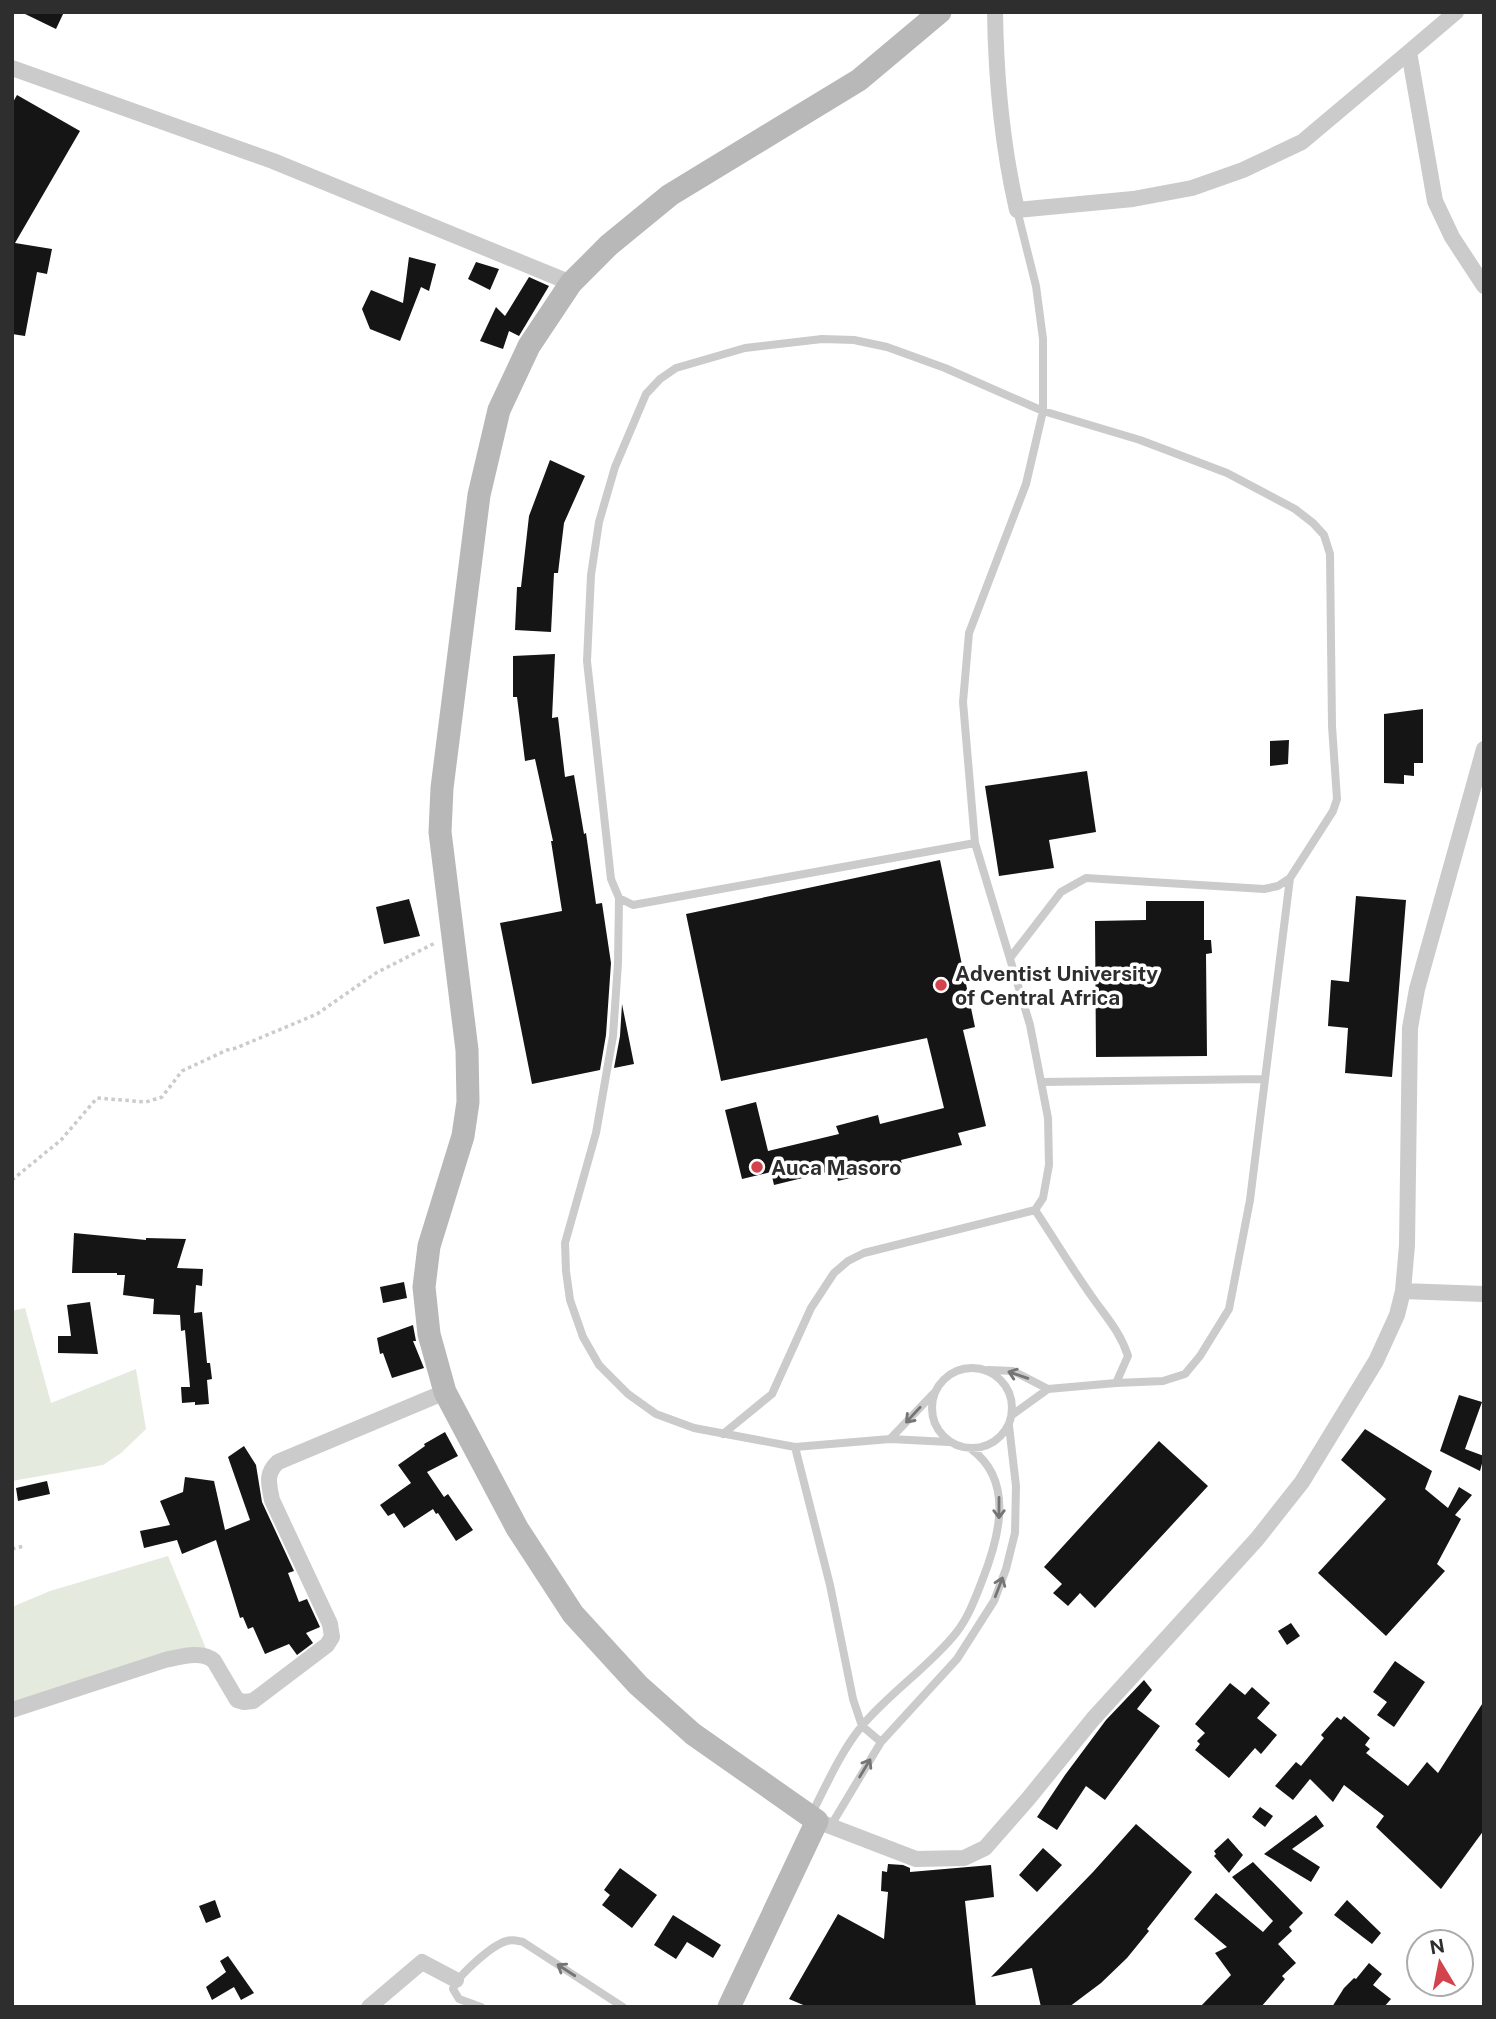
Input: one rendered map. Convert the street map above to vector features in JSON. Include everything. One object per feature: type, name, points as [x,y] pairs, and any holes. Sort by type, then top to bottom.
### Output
[{"type":"street","points":[[940,12],[859,80],[670,195],[609,246],[571,283],[529,346],[499,410],[479,495],[442,788],[440,832],[467,1050],[468,1102],[463,1136],[429,1246],[424,1287],[429,1334],[445,1392],[517,1528],[573,1614],[638,1685],[693,1734],[819,1822],[916,1859],[964,1858],[985,1848],[1093,1719],[1258,1539],[1302,1482],[1376,1361],[1397,1315],[1403,1291],[1407,1245],[1410,1028],[1417,989],[1484,749]]},
{"type":"street","points":[[995,12],[998,99],[1017,210],[1133,199],[1192,188],[1243,170],[1302,142],[1456,12]]},
{"type":"street","points":[[1409,52],[1434,201],[1452,237],[1484,286]]},
{"type":"street","points":[[12,68],[273,161],[571,283]]},
{"type":"street","points":[[1403,1291],[1484,1294]]},
{"type":"street","points":[[12,1710],[165,1660],[186,1656],[209,1656],[237,1700],[253,1701],[327,1645],[332,1637],[330,1624],[272,1500],[267,1478],[270,1469],[278,1462],[445,1392]]},
{"type":"street","points":[[729,2007],[819,1822]]},
{"type":"street","points":[[369,2007],[422,1962],[456,1980]]},
{"type":"lane","points":[[723,1434],[772,1394],[811,1308],[834,1273],[848,1261],[864,1253],[1035,1210],[1044,1198],[1049,1165],[1048,1118],[1030,1025],[975,844],[963,702],[969,633],[1026,484],[1043,411],[1043,339],[1036,286],[1017,210]]},
{"type":"lane","points":[[819,1822],[848,1745],[862,1726],[955,1634],[976,1596],[994,1551],[1000,1500],[996,1481],[981,1457],[971,1449],[949,1442],[890,1439],[795,1447],[694,1428],[656,1414],[628,1394],[599,1365],[583,1337],[570,1300],[565,1243],[596,1133],[613,1036],[618,963],[619,898],[611,879],[587,661],[591,575],[599,522],[615,467],[646,394],[660,379],[676,368],[745,348],[822,339],[854,340],[887,347],[945,368],[1043,411],[1140,440],[1227,473],[1294,509],[1314,523],[1324,535],[1330,554],[1332,726],[1337,799],[1333,811],[1290,878],[1279,886],[1264,889],[1086,878],[1061,892],[1010,958]]},
{"type":"lane","points":[[619,898],[633,905],[975,844]]},
{"type":"lane","points":[[1012,1415],[1048,1389],[1163,1381],[1185,1374],[1200,1356],[1229,1309],[1250,1200],[1290,878]]},
{"type":"lane","points":[[1042,1082],[1265,1079]]},
{"type":"lane","points":[[1035,1210],[1124,1341],[1128,1356],[1116,1383]]},
{"type":"lane","points":[[890,1439],[936,1391],[942,1381],[962,1369],[1013,1371],[1048,1389]]},
{"type":"lane","points":[[819,1822],[881,1742],[957,1659],[994,1601],[1006,1569],[1014,1533],[1016,1486],[1009,1426],[1013,1404],[1004,1383],[985,1370]]},
{"type":"lane","points":[[936,1391],[932,1413],[935,1424],[949,1442]]},
{"type":"lane","points":[[971,1449],[993,1443],[1009,1426]]},
{"type":"lane","points":[[795,1447],[830,1585],[853,1699],[862,1726],[881,1742]]},
{"type":"lane","points":[[481,2007],[459,1998],[453,1989],[456,1980],[497,1945],[509,1940],[523,1942],[623,2007]]},
{"type":"path","points":[[12,1180],[61,1140],[97,1098],[146,1102],[162,1097],[182,1071],[317,1014],[376,973],[452,935]]},
{"type":"path","points":[[12,1549],[24,1546]]},
{"type":"shaded area","points":[[25,1308],[51,1403],[136,1369],[146,1429],[121,1453],[103,1465],[12,1481],[12,1311]]},
{"type":"shaded area","points":[[168,1556],[209,1656],[12,1710],[12,1607],[50,1591]]},
{"type":"building","points":[[21,12],[64,12],[56,29]]},
{"type":"building","points":[[17,95],[80,131],[15,243],[52,249],[47,274],[37,272],[25,336],[12,334],[12,104]]},
{"type":"building","points":[[409,257],[436,264],[429,291],[421,287],[400,341],[370,329],[362,309],[371,290],[403,303]]},
{"type":"building","points":[[476,262],[499,269],[490,290],[468,279]]},
{"type":"building","points":[[529,277],[549,286],[519,336],[509,331],[503,349],[480,341],[496,307],[505,316]]},
{"type":"building","points":[[550,460],[585,476],[564,523],[558,573],[554,573],[551,632],[515,630],[517,587],[521,587],[529,516]]},
{"type":"building","points":[[555,654],[552,718],[558,717],[565,777],[574,775],[596,904],[602,903],[611,963],[606,1035],[600,1070],[532,1084],[500,923],[562,911],[553,841],[535,759],[525,761],[517,697],[513,697],[513,656]]},
{"type":"building","points":[[1423,709],[1423,763],[1414,763],[1414,776],[1404,775],[1404,784],[1384,783],[1384,714]]},
{"type":"building","points":[[1289,740],[1288,764],[1270,766],[1270,741]]},
{"type":"building","points":[[1087,771],[1096,832],[1049,840],[1054,868],[999,876],[985,786]]},
{"type":"building","points":[[940,860],[975,1027],[963,1030],[986,1126],[958,1133],[962,1145],[901,1160],[902,1165],[838,1181],[835,1170],[774,1185],[771,1172],[742,1179],[725,1110],[756,1102],[768,1151],[839,1134],[836,1126],[878,1115],[880,1124],[944,1108],[927,1038],[721,1081],[686,914]]},
{"type":"building","points":[[1356,896],[1406,900],[1392,1077],[1345,1073],[1348,1028],[1328,1026],[1331,980],[1349,982]]},
{"type":"building","points":[[409,899],[420,936],[384,944],[376,907]]},
{"type":"building","points":[[1146,901],[1204,901],[1204,940],[1211,940],[1212,953],[1206,954],[1207,1056],[1096,1057],[1095,921],[1146,920]]},
{"type":"building","points":[[622,1004],[634,1064],[614,1068],[620,1036]]},
{"type":"building","points":[[74,1233],[146,1240],[186,1239],[177,1268],[203,1269],[202,1286],[196,1285],[194,1313],[202,1312],[207,1363],[210,1363],[212,1379],[207,1380],[209,1404],[182,1403],[181,1387],[190,1387],[185,1330],[181,1331],[180,1315],[153,1314],[154,1299],[123,1295],[125,1275],[72,1273]]},
{"type":"building","points":[[404,1282],[407,1298],[383,1303],[380,1287]]},
{"type":"building","points":[[90,1302],[98,1354],[58,1353],[58,1336],[71,1336],[67,1305]]},
{"type":"building","points":[[413,1325],[416,1341],[413,1341],[424,1368],[392,1378],[383,1353],[380,1354],[377,1338]]},
{"type":"building","points":[[1459,1395],[1482,1402],[1465,1449],[1484,1456],[1480,1471],[1440,1451]]},
{"type":"building","points":[[1365,1429],[1432,1471],[1425,1489],[1448,1508],[1459,1487],[1472,1495],[1455,1515],[1461,1519],[1437,1564],[1445,1571],[1386,1636],[1318,1573],[1386,1499],[1341,1460]]},
{"type":"building","points":[[445,1432],[458,1456],[427,1472],[444,1497],[448,1494],[473,1530],[456,1541],[433,1509],[404,1528],[394,1513],[388,1516],[380,1505],[411,1483],[398,1465],[425,1446],[424,1444]]},
{"type":"building","points":[[1159,1441],[1208,1486],[1095,1608],[1080,1593],[1068,1606],[1053,1593],[1062,1584],[1044,1567]]},
{"type":"building","points":[[244,1446],[256,1465],[262,1502],[294,1571],[288,1573],[299,1602],[307,1599],[320,1627],[306,1633],[313,1643],[297,1655],[289,1644],[265,1654],[253,1627],[248,1629],[243,1617],[240,1618],[216,1540],[182,1554],[177,1540],[144,1548],[140,1531],[170,1525],[160,1501],[183,1492],[185,1477],[214,1481],[225,1530],[250,1520],[228,1457]]},
{"type":"building","points":[[47,1481],[50,1494],[18,1501],[16,1488]]},
{"type":"building","points":[[1291,1623],[1300,1636],[1287,1645],[1278,1631]]},
{"type":"building","points":[[1395,1661],[1425,1682],[1394,1727],[1377,1715],[1387,1702],[1373,1692]]},
{"type":"building","points":[[1144,1680],[1152,1690],[1137,1709],[1160,1726],[1105,1800],[1086,1786],[1057,1830],[1037,1817],[1106,1720]]},
{"type":"building","points":[[1230,1683],[1245,1695],[1252,1687],[1270,1703],[1257,1718],[1277,1735],[1261,1754],[1255,1748],[1229,1778],[1195,1750],[1200,1744],[1197,1741],[1205,1733],[1195,1724]]},
{"type":"building","points":[[1484,1701],[1484,1830],[1441,1889],[1376,1827],[1384,1816],[1344,1785],[1333,1802],[1310,1779],[1293,1800],[1275,1786],[1296,1762],[1301,1766],[1324,1738],[1321,1735],[1337,1717],[1341,1720],[1344,1716],[1370,1738],[1365,1745],[1370,1749],[1366,1753],[1408,1786],[1427,1762],[1438,1773]]},
{"type":"building","points":[[1260,1807],[1273,1816],[1265,1827],[1252,1817]]},
{"type":"building","points":[[1316,1815],[1324,1826],[1292,1849],[1320,1867],[1311,1882],[1264,1854]]},
{"type":"building","points":[[1136,1824],[1192,1872],[1127,1958],[1101,1983],[1069,2007],[1041,2007],[1032,1968],[991,1977],[1093,1872]]},
{"type":"building","points":[[1228,1838],[1243,1855],[1229,1873],[1214,1856],[1214,1851]]},
{"type":"building","points":[[1043,1848],[1062,1865],[1037,1892],[1019,1875]]},
{"type":"building","points":[[1253,1862],[1303,1913],[1289,1927],[1292,1931],[1278,1944],[1296,1963],[1282,1976],[1285,1979],[1261,2007],[1200,2007],[1231,1975],[1215,1953],[1227,1947],[1194,1919],[1216,1893],[1263,1932],[1273,1921],[1232,1877]]},
{"type":"building","points":[[888,1864],[903,1865],[910,1868],[910,1872],[991,1865],[994,1897],[965,1901],[976,2007],[808,2007],[789,1999],[838,1914],[884,1939],[888,1892],[881,1891],[882,1871],[887,1872]]},
{"type":"building","points":[[620,1868],[657,1895],[632,1928],[602,1905],[610,1895],[604,1890]]},
{"type":"building","points":[[215,1900],[221,1917],[206,1923],[199,1906]]},
{"type":"building","points":[[1347,1900],[1381,1933],[1372,1944],[1334,1915]]},
{"type":"building","points":[[673,1915],[721,1945],[713,1958],[687,1942],[676,1959],[654,1945]]},
{"type":"building","points":[[228,1956],[254,1993],[241,2000],[234,1987],[212,2000],[206,1987],[226,1972],[220,1961]]},
{"type":"building","points":[[1369,1963],[1382,1974],[1373,1985],[1391,1999],[1384,2007],[1332,2007],[1344,1988],[1356,1979]]},
{"type":"place","name":"Adventist University of Central Africa","points":[[941,985]]},
{"type":"place","name":"Auca Masoro","points":[[757,1167]]}]
